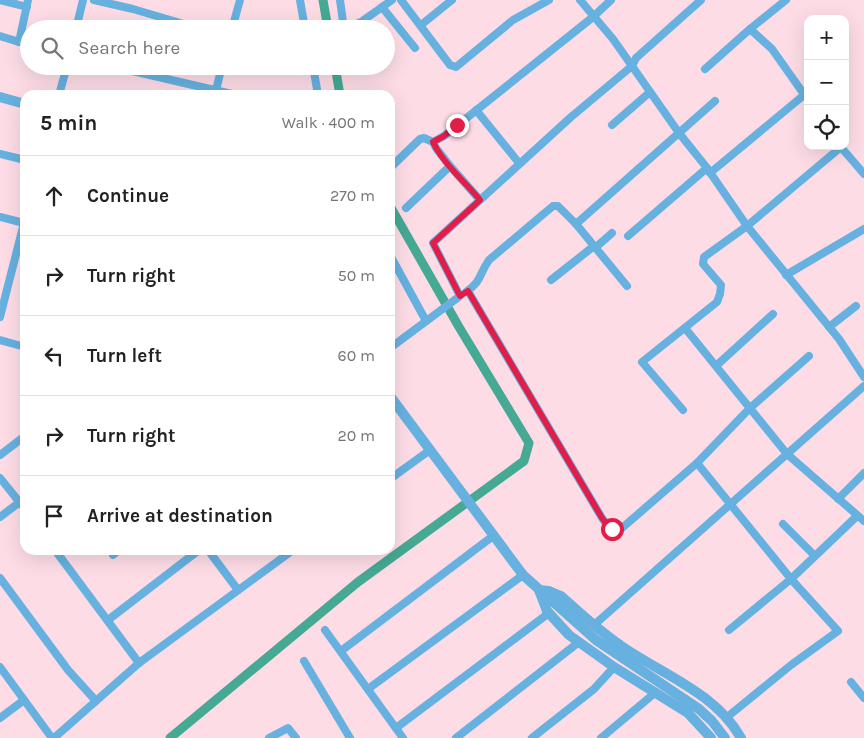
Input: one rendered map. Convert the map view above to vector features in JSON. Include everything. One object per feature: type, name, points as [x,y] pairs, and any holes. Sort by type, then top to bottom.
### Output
[{"type":"street","points":[[0,0],[28,4],[24,20]]},
{"type":"street","points":[[78,20],[83,0]]},
{"type":"street","points":[[94,0],[170,20]]},
{"type":"street","points":[[133,9],[135,0]]},
{"type":"street","points":[[234,20],[240,0]]},
{"type":"street","points":[[300,0],[303,20]]},
{"type":"street","points":[[340,0],[343,20]]},
{"type":"street","points":[[364,20],[392,0]]},
{"type":"street","points":[[401,0],[450,65],[456,66],[513,20],[549,0]]},
{"type":"street","points":[[421,25],[452,0]]},
{"type":"street","points":[[580,0],[632,66],[679,134],[709,170],[747,226],[829,327],[864,377]]},
{"type":"street","points":[[433,142],[444,136],[612,0]]},
{"type":"street","points":[[457,298],[433,243],[571,116],[632,66],[636,58],[701,0]]},
{"type":"street","points":[[705,68],[750,28],[786,0]]},
{"type":"street","points":[[382,7],[393,20]]},
{"type":"street","points":[[395,23],[416,48]]},
{"type":"street","points":[[750,28],[772,49],[804,94]]},
{"type":"street","points":[[0,36],[19,42],[20,38]]},
{"type":"street","points":[[60,90],[65,75]]},
{"type":"street","points":[[150,75],[216,90],[220,75]]},
{"type":"street","points":[[315,75],[317,90]]},
{"type":"street","points":[[612,125],[650,92]]},
{"type":"street","points":[[0,97],[20,103]]},
{"type":"street","points":[[628,236],[709,170],[804,99]]},
{"type":"street","points":[[576,224],[715,101]]},
{"type":"street","points":[[476,110],[519,163]]},
{"type":"street","points":[[395,163],[420,139],[424,138],[433,142],[450,166],[480,200]]},
{"type":"street","points":[[683,410],[642,362],[717,302],[721,285],[703,264],[704,257],[747,226],[836,150]]},
{"type":"street","points":[[843,150],[864,174]]},
{"type":"street","points":[[0,154],[20,159]]},
{"type":"street","points":[[406,208],[450,166]]},
{"type":"street","points":[[395,344],[468,291],[480,279],[484,267],[489,260],[553,206],[558,206],[576,224],[627,286]]},
{"type":"street","points":[[0,217],[20,220]]},
{"type":"street","points":[[786,275],[864,229]]},
{"type":"street","points":[[551,280],[612,233]]},
{"type":"street","points":[[0,317],[20,237]]},
{"type":"street","points":[[395,264],[426,321]]},
{"type":"street","points":[[468,291],[608,526],[612,529],[622,528],[697,463],[750,408],[810,356]]},
{"type":"street","points":[[829,327],[856,306]]},
{"type":"street","points":[[717,365],[773,314]]},
{"type":"street","points":[[685,328],[717,365],[787,454],[864,521]]},
{"type":"street","points":[[0,340],[20,346]]},
{"type":"street","points":[[594,625],[864,386]]},
{"type":"street","points":[[395,403],[523,575],[608,650],[699,709],[712,721],[725,738]]},
{"type":"street","points":[[0,455],[20,440]]},
{"type":"street","points":[[395,476],[430,450]]},
{"type":"street","points":[[697,463],[791,579],[838,631],[791,665],[726,718]]},
{"type":"street","points":[[838,499],[864,473]]},
{"type":"street","points":[[0,478],[20,498]]},
{"type":"street","points":[[0,518],[20,502]]},
{"type":"street","points":[[729,630],[791,579],[857,516]]},
{"type":"street","points":[[783,524],[815,556]]},
{"type":"street","points":[[341,651],[494,536]]},
{"type":"street","points":[[59,555],[139,662]]},
{"type":"street","points":[[108,620],[192,555]]},
{"type":"street","points":[[212,555],[238,590]]},
{"type":"street","points":[[0,667],[53,738],[139,662],[286,555]]},
{"type":"street","points":[[368,688],[523,575]]},
{"type":"street","points":[[0,578],[68,670],[96,701]]},
{"type":"street","points":[[540,590],[554,592],[638,658],[690,688],[705,699],[726,718],[741,738]]},
{"type":"street","points":[[540,590],[544,606],[549,613],[579,642],[614,667],[688,713],[712,738]]},
{"type":"street","points":[[396,728],[549,613]]},
{"type":"street","points":[[325,630],[403,738]]},
{"type":"street","points":[[456,738],[579,642]]},
{"type":"street","points":[[304,662],[350,738]]},
{"type":"street","points":[[532,738],[594,689],[614,667]]},
{"type":"street","points":[[851,682],[864,698]]},
{"type":"street","points":[[600,738],[656,692]]},
{"type":"street","points":[[0,718],[24,700]]},
{"type":"street","points":[[270,738],[288,728],[296,738]]},
{"type":"waterway","points":[[323,0],[326,20]]},
{"type":"waterway","points":[[337,75],[339,90]]},
{"type":"waterway","points":[[170,738],[358,582],[524,461],[529,443],[459,327],[395,215]]},
{"type":"route","points":[[457,125],[433,142],[450,166],[480,200],[433,243],[460,296],[468,291],[602,518],[612,529]]}]
